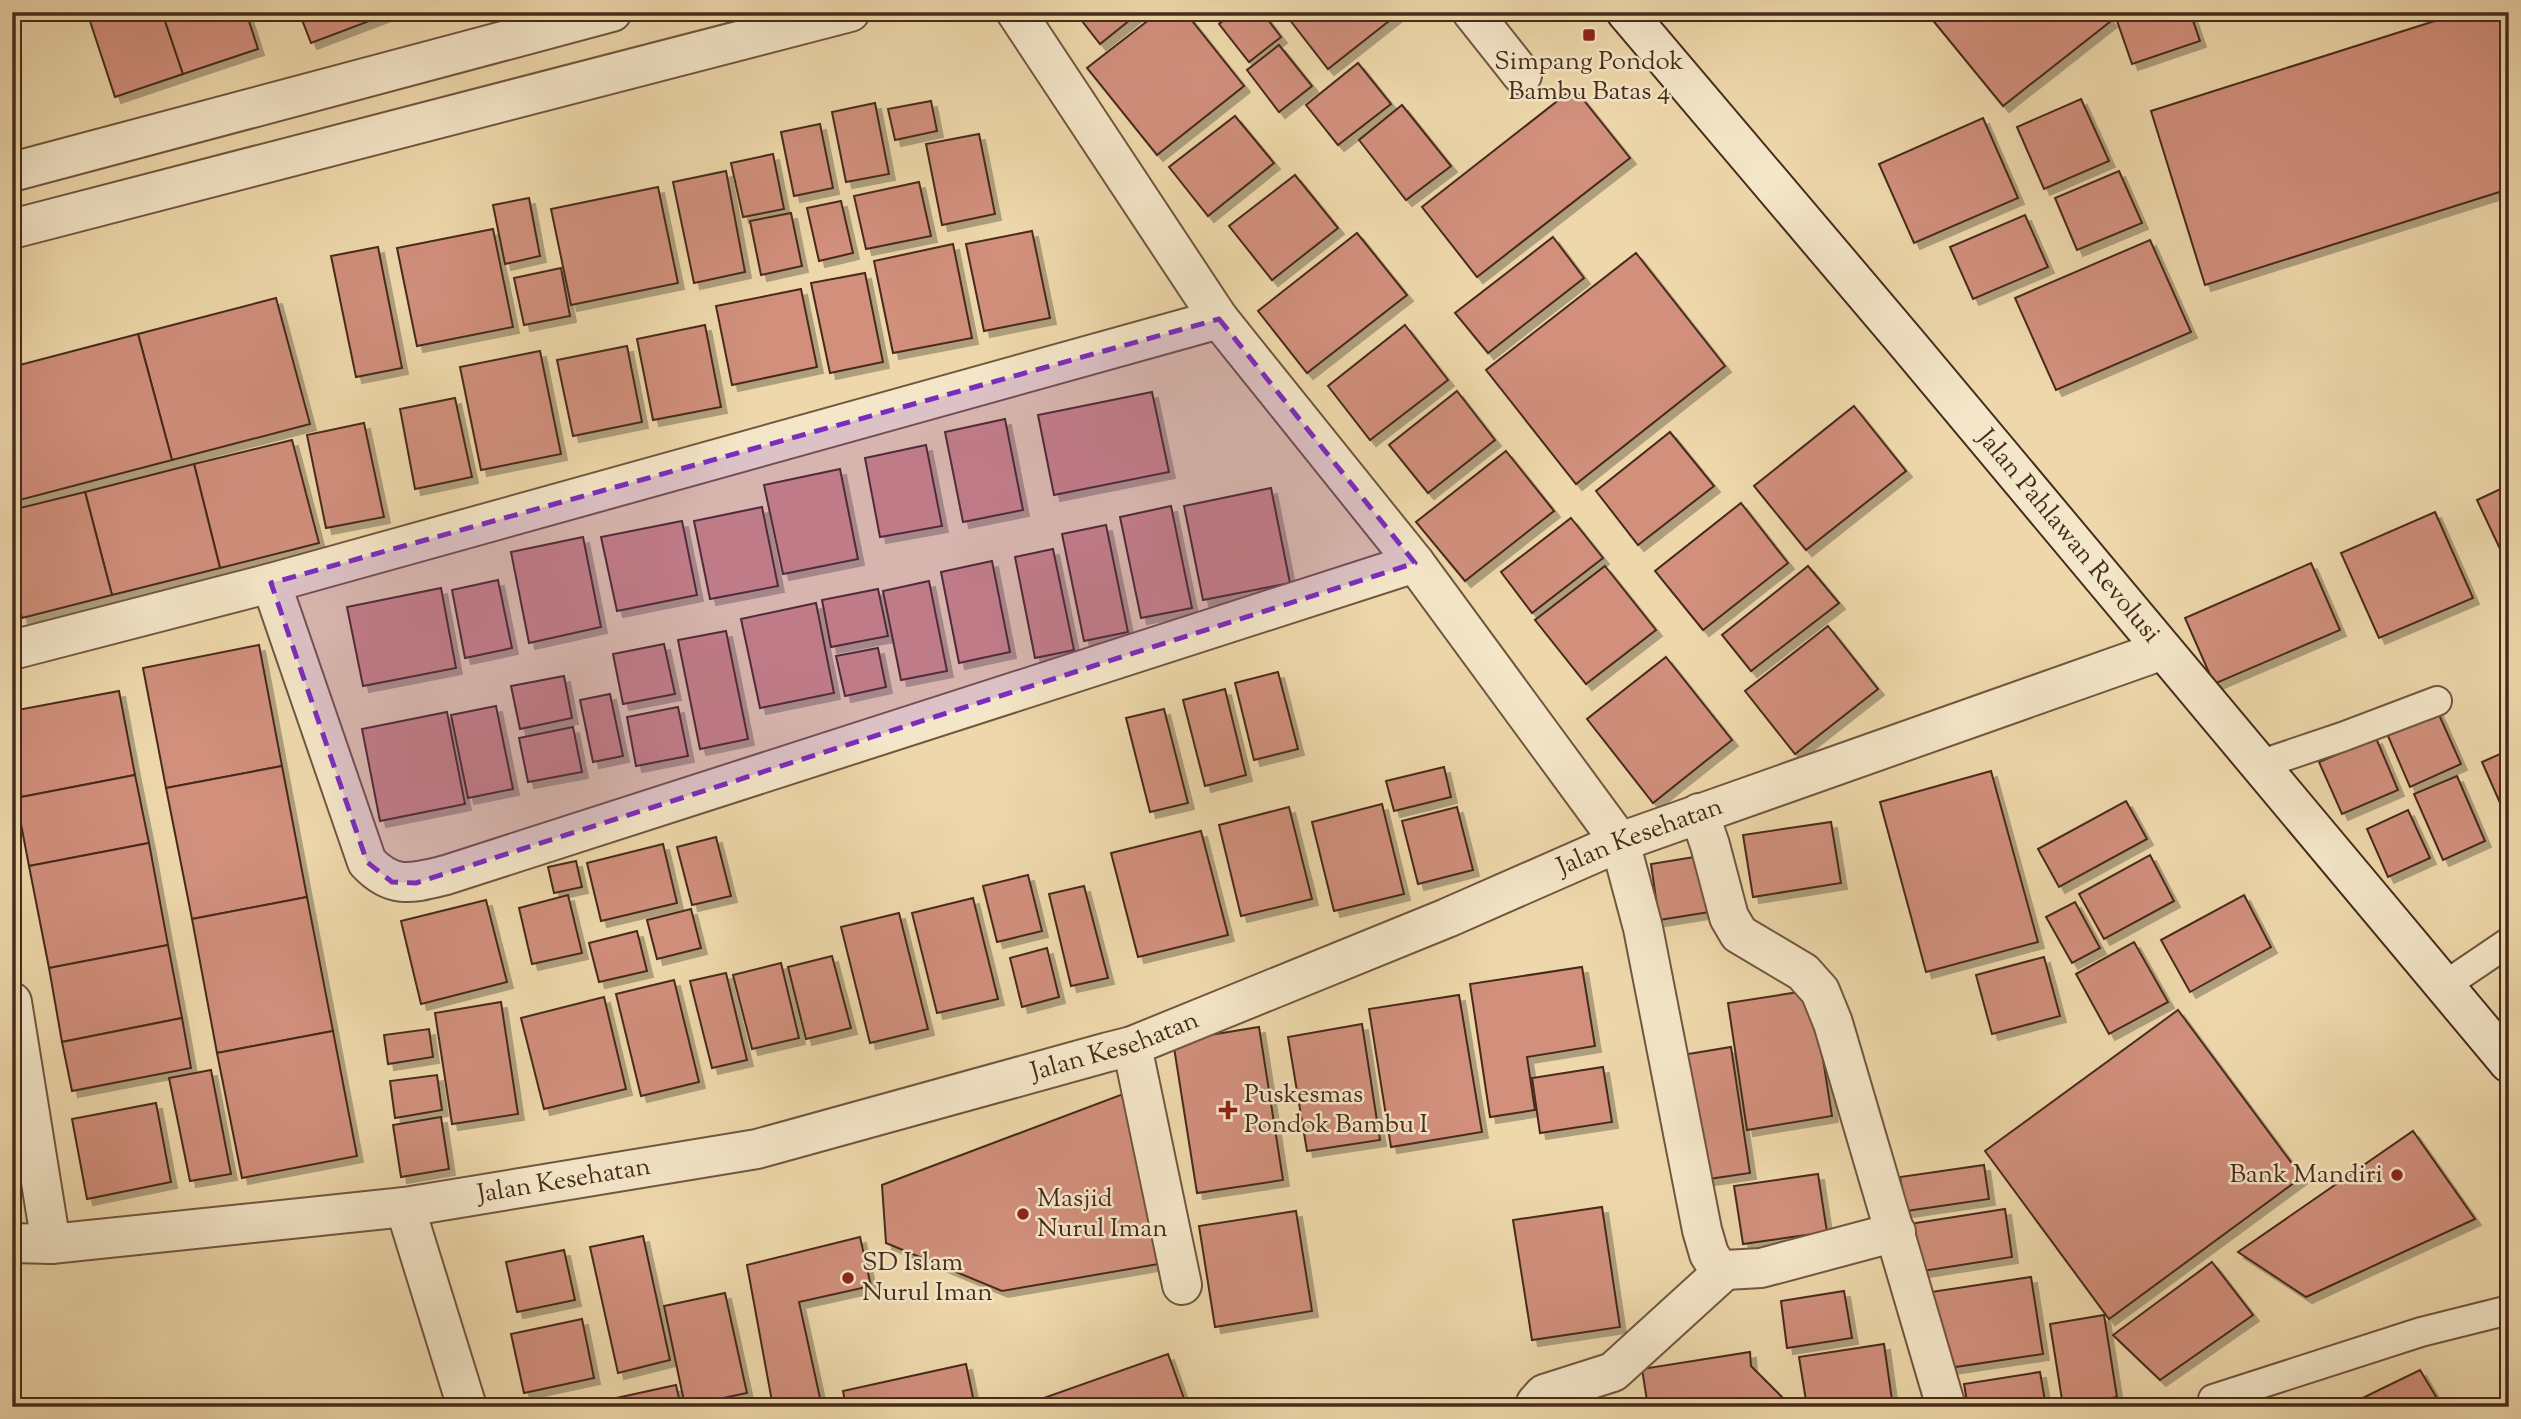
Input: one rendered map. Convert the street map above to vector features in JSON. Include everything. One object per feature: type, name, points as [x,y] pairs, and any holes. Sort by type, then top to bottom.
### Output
[{"type":"street","points":[[12,172],[612,12]]},
{"type":"street","points":[[12,229],[849,12]]},
{"type":"street","points":[[1016,12],[1219,319],[1415,563],[1620,842],[1643,928],[1702,1230],[1709,1254],[1716,1265],[1725,1270],[1761,1268],[1896,1232]]},
{"type":"street","points":[[1472,12],[1522,75]]},
{"type":"street","name":"Jalan Pahlawan Revolusi","points":[[1626,12],[2509,1063]]},
{"type":"street","points":[[574,22],[588,80]]},
{"type":"street","points":[[12,650],[271,583],[1219,319]]},
{"type":"street","points":[[271,583],[367,862],[379,875],[392,881],[416,883],[1415,563]]},
{"type":"street","name":"Jalan Kesehatan","points":[[12,1243],[51,1244],[405,1207],[757,1149],[1132,1046],[1447,918],[1620,842],[2163,650]]},
{"type":"street","points":[[1699,813],[1729,917],[1739,934],[1802,972],[1820,991],[1833,1023],[1946,1407]]},
{"type":"street","points":[[12,1002],[51,1244]]},
{"type":"street","points":[[1132,1046],[1182,1285]]},
{"type":"street","points":[[405,1207],[467,1407]]},
{"type":"street","points":[[1536,1407],[1544,1394],[1614,1372],[1725,1270]]},
{"type":"lane","points":[[2259,765],[2437,701]]},
{"type":"lane","points":[[2444,986],[2509,942]]},
{"type":"lane","points":[[2213,1399],[2398,1339],[2509,1310]]},
{"type":"highlighted area","points":[[1219,319],[1415,563],[416,883],[392,882],[367,862],[271,583]]},
{"type":"building","points":[[87,12],[162,12],[183,74],[115,97]]},
{"type":"building","points":[[162,12],[246,12],[258,49],[183,74]]},
{"type":"building","points":[[299,12],[387,12],[388,14],[311,43]]},
{"type":"building","points":[[1075,12],[1140,12],[1100,44]]},
{"type":"building","points":[[1159,12],[1185,12],[1244,86],[1157,155],[1087,68]]},
{"type":"building","points":[[1234,12],[1262,12],[1281,37],[1249,62],[1219,24]]},
{"type":"building","points":[[1290,12],[1398,14],[1328,69],[1286,15]]},
{"type":"building","points":[[1926,12],[2104,12],[2111,21],[2003,106]]},
{"type":"building","points":[[2114,12],[2190,12],[2200,41],[2132,64]]},
{"type":"building","points":[[2463,12],[2509,12],[2509,189],[2205,285],[2151,111]]},
{"type":"building","points":[[1279,45],[1312,86],[1279,112],[1247,70]]},
{"type":"building","points":[[1358,63],[1391,104],[1338,145],[1306,105]]},
{"type":"building","points":[[1574,88],[1630,158],[1477,277],[1422,207]]},
{"type":"building","points":[[2081,99],[2109,161],[2044,189],[2017,127]]},
{"type":"building","points":[[931,101],[937,131],[895,140],[888,109]]},
{"type":"building","points":[[875,103],[889,174],[846,182],[832,112]]},
{"type":"building","points":[[1402,105],[1451,166],[1406,200],[1359,140]]},
{"type":"building","points":[[1235,116],[1274,163],[1208,216],[1169,167]]},
{"type":"building","points":[[1983,118],[2018,198],[1914,243],[1879,164]]},
{"type":"building","points":[[820,124],[833,188],[794,196],[781,132]]},
{"type":"building","points":[[979,134],[995,214],[942,225],[926,144]]},
{"type":"building","points":[[773,154],[784,209],[743,217],[731,163]]},
{"type":"building","points":[[726,171],[745,272],[694,283],[673,182]]},
{"type":"building","points":[[2119,171],[2142,223],[2077,250],[2055,198]]},
{"type":"building","points":[[1295,175],[1338,228],[1272,280],[1229,226]]},
{"type":"building","points":[[919,182],[931,236],[866,249],[854,196]]},
{"type":"building","points":[[658,187],[678,283],[571,305],[551,209]]},
{"type":"building","points":[[529,198],[540,256],[505,264],[493,205]]},
{"type":"building","points":[[841,201],[853,253],[819,261],[807,208]]},
{"type":"building","points":[[791,213],[802,266],[761,275],[750,221]]},
{"type":"building","points":[[2025,215],[2048,267],[1973,299],[1950,247]]},
{"type":"building","points":[[493,229],[513,327],[417,346],[397,248]]},
{"type":"building","points":[[1032,231],[1050,318],[984,331],[966,244]]},
{"type":"building","points":[[1357,233],[1407,295],[1307,373],[1258,311]]},
{"type":"building","points":[[1553,237],[1584,278],[1488,353],[1455,313]]},
{"type":"building","points":[[2150,240],[2191,332],[2056,390],[2015,298]]},
{"type":"building","points":[[953,244],[972,338],[893,353],[874,261]]},
{"type":"building","points":[[378,247],[402,368],[356,377],[331,256]]},
{"type":"building","points":[[1636,253],[1725,366],[1576,484],[1486,370]]},
{"type":"building","points":[[561,268],[570,316],[524,325],[514,278]]},
{"type":"building","points":[[865,273],[883,362],[830,373],[811,283]]},
{"type":"building","points":[[801,289],[817,367],[732,385],[716,306]]},
{"type":"building","points":[[276,298],[310,424],[172,460],[138,334]]},
{"type":"building","points":[[705,325],[721,407],[653,420],[637,339]]},
{"type":"building","points":[[1405,325],[1448,380],[1370,440],[1328,386]]},
{"type":"building","points":[[138,334],[172,460],[12,502],[12,367]]},
{"type":"building","points":[[627,346],[642,422],[573,436],[557,360]]},
{"type":"building","points":[[540,351],[561,454],[481,470],[460,367]]},
{"type":"building","points":[[1457,391],[1495,440],[1428,493],[1389,445]]},
{"type":"building","points":[[1152,392],[1169,472],[1054,495],[1038,415]]},
{"type":"building","points":[[455,398],[472,477],[415,489],[400,409]]},
{"type":"building","points":[[1854,406],[1906,471],[1806,550],[1754,486]]},
{"type":"building","points":[[1005,419],[1023,510],[963,522],[945,432]]},
{"type":"building","points":[[364,423],[384,517],[326,528],[307,435]]},
{"type":"building","points":[[1670,432],[1714,486],[1638,545],[1596,491]]},
{"type":"building","points":[[292,440],[319,543],[220,568],[194,464]]},
{"type":"building","points":[[926,445],[942,526],[880,537],[865,458]]},
{"type":"building","points":[[1506,451],[1554,511],[1465,581],[1416,522]]},
{"type":"building","points":[[194,464],[220,568],[112,595],[85,492]]},
{"type":"building","points":[[840,469],[858,559],[783,574],[764,485]]},
{"type":"building","points":[[2509,485],[2509,568],[2477,500]]},
{"type":"building","points":[[1271,488],[1290,583],[1203,600],[1184,506]]},
{"type":"building","points":[[85,492],[112,595],[22,618],[12,577],[12,510]]},
{"type":"building","points":[[1741,503],[1788,563],[1703,630],[1655,571]]},
{"type":"building","points":[[1171,506],[1192,608],[1141,618],[1120,517]]},
{"type":"building","points":[[762,507],[778,586],[710,599],[694,521]]},
{"type":"building","points":[[2435,512],[2473,598],[2379,638],[2341,553]]},
{"type":"building","points":[[1571,518],[1603,558],[1532,613],[1501,572]]},
{"type":"building","points":[[682,521],[697,595],[617,611],[601,537]]},
{"type":"building","points":[[1106,525],[1128,632],[1084,641],[1062,534]]},
{"type":"building","points":[[583,537],[601,627],[529,643],[511,552]]},
{"type":"building","points":[[1053,549],[1074,650],[1035,658],[1015,557]]},
{"type":"building","points":[[992,561],[1010,652],[959,663],[941,572]]},
{"type":"building","points":[[2311,563],[2340,630],[2214,684],[2185,618]]},
{"type":"building","points":[[1605,566],[1656,630],[1586,684],[1535,620]]},
{"type":"building","points":[[1808,566],[1839,603],[1751,671],[1722,635]]},
{"type":"building","points":[[498,580],[512,648],[465,658],[452,590]]},
{"type":"building","points":[[929,581],[947,671],[901,680],[883,591]]},
{"type":"building","points":[[441,588],[456,668],[363,686],[347,607]]},
{"type":"building","points":[[878,589],[888,636],[831,647],[822,600]]},
{"type":"building","points":[[816,603],[834,693],[760,708],[741,619]]},
{"type":"building","points":[[1828,626],[1878,689],[1795,754],[1745,691]]},
{"type":"building","points":[[726,631],[748,739],[700,749],[678,640]]},
{"type":"building","points":[[664,644],[675,694],[623,704],[613,654]]},
{"type":"building","points":[[259,645],[282,766],[166,788],[143,668]]},
{"type":"building","points":[[878,648],[886,687],[845,696],[836,656]]},
{"type":"building","points":[[1666,657],[1732,740],[1653,803],[1587,719]]},
{"type":"building","points":[[1278,672],[1298,749],[1254,760],[1235,683]]},
{"type":"building","points":[[564,676],[572,718],[520,729],[511,686]]},
{"type":"building","points":[[1225,689],[1246,775],[1205,786],[1183,700]]},
{"type":"building","points":[[119,691],[135,775],[16,798],[12,779],[12,711]]},
{"type":"building","points":[[610,694],[623,756],[593,762],[580,700]]},
{"type":"building","points":[[496,706],[513,789],[468,798],[451,715]]},
{"type":"building","points":[[678,707],[688,756],[636,766],[627,717]]},
{"type":"building","points":[[2436,708],[2461,764],[2410,787],[2385,729]]},
{"type":"building","points":[[1164,709],[1188,803],[1150,812],[1126,718]]},
{"type":"building","points":[[447,712],[465,804],[380,821],[362,729]]},
{"type":"building","points":[[573,727],[582,772],[528,782],[519,738]]},
{"type":"building","points":[[2376,738],[2398,790],[2342,814],[2319,762]]},
{"type":"building","points":[[2509,750],[2509,821],[2508,821],[2482,762]]},
{"type":"building","points":[[282,766],[307,897],[192,919],[166,788]]},
{"type":"building","points":[[1444,767],[1451,797],[1394,811],[1386,781]]},
{"type":"building","points":[[1991,771],[2038,942],[1926,972],[1880,802]]},
{"type":"building","points":[[135,775],[149,843],[29,866],[16,798]]},
{"type":"building","points":[[2457,776],[2485,841],[2443,860],[2414,794]]},
{"type":"building","points":[[2126,801],[2147,839],[2059,887],[2038,849]]},
{"type":"building","points":[[1382,804],[1404,894],[1334,911],[1312,822]]},
{"type":"building","points":[[1289,807],[1312,899],[1241,916],[1219,825]]},
{"type":"building","points":[[1457,807],[1473,870],[1418,884],[1402,821]]},
{"type":"building","points":[[2408,810],[2430,858],[2388,877],[2367,829]]},
{"type":"building","points":[[1831,822],[1841,883],[1753,897],[1743,835]]},
{"type":"building","points":[[1201,831],[1228,935],[1138,957],[1111,853]]},
{"type":"building","points":[[716,837],[731,896],[692,905],[677,847]]},
{"type":"building","points":[[149,843],[168,945],[49,968],[29,866]]},
{"type":"building","points":[[663,844],[677,903],[601,921],[587,863]]},
{"type":"building","points":[[1707,855],[1716,911],[1659,920],[1651,864]]},
{"type":"building","points":[[2150,855],[2174,901],[2104,939],[2079,894]]},
{"type":"building","points":[[576,861],[582,887],[554,893],[548,867]]},
{"type":"building","points":[[1028,875],[1042,931],[997,942],[983,886]]},
{"type":"building","points":[[1084,886],[1108,978],[1071,986],[1049,894]]},
{"type":"building","points":[[568,895],[582,953],[532,964],[519,908]]},
{"type":"building","points":[[2244,895],[2271,947],[2190,992],[2161,940]]},
{"type":"building","points":[[307,897],[333,1031],[217,1053],[192,919]]},
{"type":"building","points":[[973,898],[998,999],[937,1013],[912,913]]},
{"type":"building","points":[[486,900],[507,982],[421,1004],[401,921]]},
{"type":"building","points":[[2075,902],[2100,948],[2072,963],[2046,917]]},
{"type":"building","points":[[691,909],[701,948],[657,959],[647,920]]},
{"type":"building","points":[[899,913],[928,1029],[870,1043],[841,927]]},
{"type":"building","points":[[637,931],[647,971],[599,982],[589,943]]},
{"type":"building","points":[[2134,942],[2168,1002],[2109,1034],[2076,974]]},
{"type":"building","points":[[168,945],[182,1018],[62,1042],[49,968]]},
{"type":"building","points":[[1047,948],[1059,997],[1022,1007],[1010,958]]},
{"type":"building","points":[[832,956],[851,1028],[806,1039],[788,967]]},
{"type":"building","points":[[2044,957],[2060,1016],[1992,1034],[1976,975]]},
{"type":"building","points":[[781,963],[799,1038],[752,1049],[733,975]]},
{"type":"building","points":[[1582,967],[1595,1046],[1527,1057],[1535,1110],[1490,1117],[1470,984]]},
{"type":"building","points":[[726,973],[747,1060],[712,1068],[690,981]]},
{"type":"building","points":[[674,980],[699,1082],[641,1096],[616,994]]},
{"type":"building","points":[[1812,990],[1832,1116],[1747,1130],[1728,1003]]},
{"type":"building","points":[[1459,995],[1482,1132],[1391,1147],[1369,1009]]},
{"type":"building","points":[[604,997],[626,1089],[544,1109],[521,1018]]},
{"type":"building","points":[[501,1002],[518,1114],[452,1124],[435,1013]]},
{"type":"building","points":[[2178,1010],[2302,1177],[2109,1319],[1985,1151]]},
{"type":"building","points":[[182,1018],[191,1068],[72,1091],[62,1042]]},
{"type":"building","points":[[1362,1024],[1380,1140],[1307,1151],[1288,1037]]},
{"type":"building","name":"Puskesmas Pondok Bambu I","points":[[1259,1027],[1283,1180],[1197,1193],[1173,1041]]},
{"type":"building","points":[[429,1029],[433,1057],[388,1064],[384,1035]]},
{"type":"building","points":[[333,1031],[357,1156],[242,1178],[217,1053]]},
{"type":"building","points":[[1731,1047],[1750,1173],[1695,1181],[1676,1056]]},
{"type":"building","points":[[1603,1067],[1612,1122],[1540,1133],[1532,1078]]},
{"type":"building","points":[[211,1070],[231,1174],[190,1181],[169,1078]]},
{"type":"building","points":[[437,1075],[442,1110],[395,1118],[390,1081]]},
{"type":"building","name":"Masjid Nurul Iman","points":[[1139,1088],[1170,1262],[1002,1291],[886,1243],[882,1185]]},
{"type":"building","points":[[156,1103],[171,1182],[87,1199],[72,1119]]},
{"type":"building","points":[[441,1117],[449,1169],[401,1177],[393,1125]]},
{"type":"building","name":"Bank Mandiri","points":[[2413,1131],[2475,1219],[2306,1297],[2238,1252]]},
{"type":"building","points":[[1984,1165],[1989,1199],[1906,1211],[1900,1177]]},
{"type":"building","points":[[1818,1174],[1827,1232],[1743,1244],[1734,1186]]},
{"type":"building","points":[[1602,1207],[1620,1327],[1532,1340],[1513,1220]]},
{"type":"building","points":[[2005,1209],[2012,1257],[1910,1273],[1903,1225]]},
{"type":"building","points":[[1296,1211],[1312,1311],[1215,1327],[1199,1226]]},
{"type":"building","points":[[643,1236],[670,1360],[618,1373],[590,1247]]},
{"type":"building","points":[[860,1237],[871,1286],[799,1302],[822,1407],[773,1407],[747,1265]]},
{"type":"building","points":[[564,1250],[575,1300],[517,1312],[506,1262]]},
{"type":"building","points":[[2212,1262],[2253,1315],[2160,1380],[2113,1335]]},
{"type":"building","points":[[2031,1277],[2043,1354],[1942,1369],[1931,1292]]},
{"type":"building","points":[[1844,1291],[1852,1338],[1787,1348],[1781,1301]]},
{"type":"building","points":[[725,1293],[747,1393],[685,1406],[664,1306]]},
{"type":"building","points":[[2104,1315],[2117,1397],[2063,1406],[2050,1324]]},
{"type":"building","points":[[582,1319],[594,1378],[524,1393],[511,1334]]},
{"type":"building","points":[[1884,1344],[1893,1407],[1807,1407],[1799,1357]]},
{"type":"building","points":[[1750,1352],[1751,1366],[1792,1407],[1648,1407],[1642,1369]]},
{"type":"building","points":[[1168,1354],[1187,1407],[1041,1407],[1038,1400]]},
{"type":"building","points":[[966,1364],[975,1407],[846,1407],[843,1391]]},
{"type":"building","points":[[2420,1370],[2441,1405],[2344,1407]]},
{"type":"building","points":[[2040,1372],[2046,1407],[1968,1407],[1964,1384]]},
{"type":"building","points":[[676,1385],[681,1407],[575,1407]]},
{"type":"place","name":"Simpang Pondok Bambu Batas 4","points":[[1589,35]]},
{"type":"place","name":"Puskesmas Pondok Bambu I","points":[[1228,1110]]},
{"type":"place","name":"Bank Mandiri","points":[[2397,1175]]},
{"type":"place","name":"Masjid Nurul Iman","points":[[1023,1214]]},
{"type":"place","name":"SD Islam Nurul Iman","points":[[848,1278]]}]
